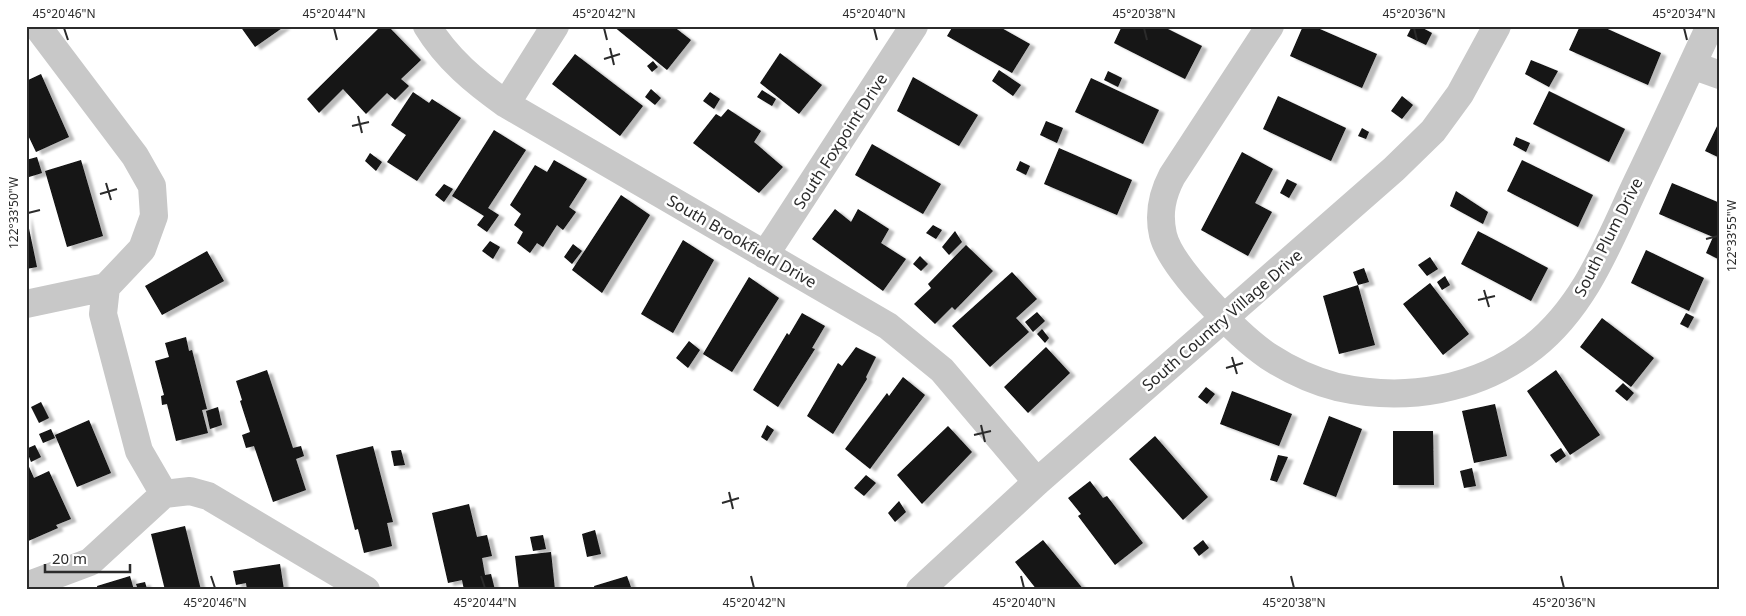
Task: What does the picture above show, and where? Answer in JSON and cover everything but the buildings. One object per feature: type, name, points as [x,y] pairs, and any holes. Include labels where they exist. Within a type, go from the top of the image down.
[{"type":"street","name":"South Brookfield Drive","points":[[427,26],[436,42],[472,80],[506,104],[888,326],[942,370],[1037,482]]},
{"type":"street","points":[[506,104],[556,26]]},
{"type":"street","name":"South Foxpoint Drive","points":[[765,255],[914,26]]},
{"type":"street","name":"South Plum Drive","points":[[1270,26],[1172,176],[1163,193],[1160,216],[1163,236],[1171,255],[1188,279],[1225,318],[1268,356],[1302,374],[1335,386],[1371,392],[1429,392],[1462,384],[1493,372],[1515,360],[1551,331],[1570,311],[1585,288],[1710,26]]},
{"type":"street","name":"South Country Village Drive","points":[[920,590],[1037,482],[1394,169],[1433,131],[1460,94],[1497,26]]},
{"type":"street","points":[[35,34],[135,156],[152,186],[154,216],[142,248],[106,288],[103,314],[139,451],[164,494]]},
{"type":"street","points":[[1692,65],[1720,75]]},
{"type":"street","points":[[26,304],[106,288]]},
{"type":"street","points":[[26,586],[90,562],[164,494],[190,491],[208,496],[366,590]]}]
